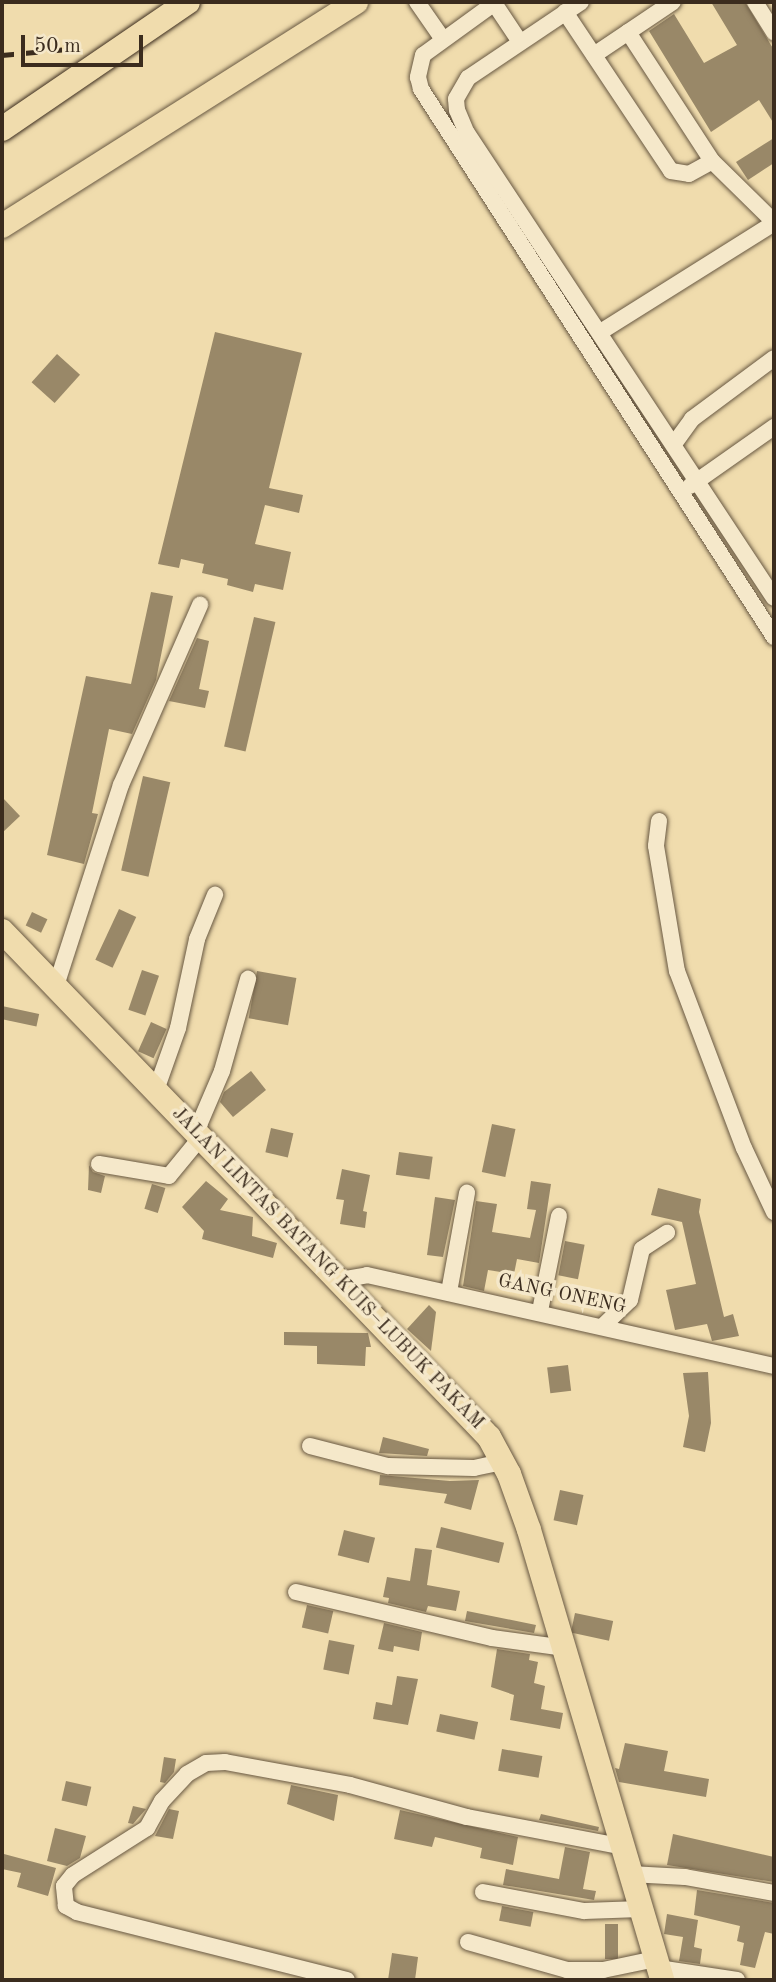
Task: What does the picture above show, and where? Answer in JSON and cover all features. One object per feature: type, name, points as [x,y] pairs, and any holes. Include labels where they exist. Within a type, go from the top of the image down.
[{"type":"highway","points":[[2,129],[188,2]]},
{"type":"highway","points":[[2,226],[356,2]]},
{"type":"highway","name":"JALAN LINTAS BATANG KUIS–LUBUK PAKAM","points":[[2,931],[155,1093],[199,1134],[489,1437],[503,1462],[565,1648],[625,1847],[630,1874],[658,1969]]},
{"type":"street","points":[[416,2],[442,38]]},
{"type":"street","points":[[520,42],[495,2],[442,38],[419,64],[425,96],[774,637]]},
{"type":"street","points":[[581,2],[468,78],[456,99],[457,110],[467,133],[602,331],[696,481],[774,598]]},
{"type":"street","points":[[594,55],[673,2]]},
{"type":"street","points":[[755,2],[774,33]]},
{"type":"street","points":[[565,12],[671,172],[689,174],[712,161]]},
{"type":"street","points":[[602,331],[774,222],[712,161],[628,32]]},
{"type":"street","points":[[674,444],[692,419],[774,358]]},
{"type":"street","points":[[681,495],[696,481],[774,427]]},
{"type":"street","points":[[55,989],[121,786],[200,606]]},
{"type":"street","points":[[659,821],[656,846],[677,971],[744,1148],[774,1212]]},
{"type":"street","points":[[155,1093],[178,1028],[197,939],[215,895]]},
{"type":"street","points":[[99,1164],[169,1176],[199,1134],[222,1072],[247,979]]},
{"type":"street","points":[[449,1292],[467,1193]]},
{"type":"street","points":[[540,1311],[559,1216]]},
{"type":"street","points":[[604,1325],[629,1300],[642,1249],[667,1233]]},
{"type":"street","name":"GANG ONENG","points":[[340,1280],[367,1275],[604,1325],[774,1366]]},
{"type":"street","points":[[310,1446],[388,1466],[474,1468],[503,1462]]},
{"type":"street","points":[[296,1592],[492,1638],[565,1648]]},
{"type":"street","points":[[347,1980],[77,1912],[66,1906],[64,1886],[73,1875],[147,1828],[162,1801],[187,1774],[206,1763],[225,1762],[350,1785],[467,1817],[625,1847]]},
{"type":"street","points":[[630,1874],[685,1877],[774,1893]]},
{"type":"street","points":[[484,1892],[584,1911],[641,1909]]},
{"type":"street","points":[[468,1942],[567,1970],[658,1969],[737,1980]]},
{"type":"building","points":[[711,2],[745,2],[774,50],[774,124],[759,100],[711,132],[649,31],[674,14],[704,63],[737,45]]},
{"type":"building","points":[[774,138],[774,163],[748,180],[736,162]]},
{"type":"building","points":[[215,332],[302,353],[269,488],[303,495],[299,513],[265,505],[255,544],[291,552],[283,590],[255,584],[253,592],[227,585],[228,579],[202,573],[204,564],[181,559],[179,568],[158,564]]},
{"type":"building","points":[[57,354],[80,375],[55,403],[32,382]]},
{"type":"building","points":[[151,592],[173,596],[156,680],[132,734],[109,729],[92,813],[98,814],[84,864],[47,855],[86,676],[131,684]]},
{"type":"building","points":[[254,617],[275,622],[246,752],[224,747]]},
{"type":"building","points":[[197,638],[209,641],[199,689],[209,691],[205,708],[169,701]]},
{"type":"building","points":[[143,776],[170,782],[148,877],[121,871]]},
{"type":"building","points":[[2,797],[20,816],[2,833]]},
{"type":"building","points":[[119,909],[136,917],[113,968],[95,960]]},
{"type":"building","points":[[32,912],[47,919],[41,933],[26,926]]},
{"type":"building","points":[[142,970],[159,976],[145,1016],[128,1010]]},
{"type":"building","points":[[257,971],[296,978],[288,1025],[249,1018]]},
{"type":"building","points":[[2,1006],[39,1014],[36,1027],[2,1019]]},
{"type":"building","points":[[151,1022],[167,1029],[154,1058],[138,1051]]},
{"type":"building","points":[[251,1071],[266,1090],[233,1117],[220,1102],[224,1092]]},
{"type":"building","points":[[492,1124],[515,1129],[505,1177],[482,1172]]},
{"type":"building","points":[[271,1128],[293,1133],[288,1158],[265,1152]]},
{"type":"building","points":[[399,1152],[433,1157],[429,1180],[396,1175]]},
{"type":"building","points":[[89,1165],[93,1172],[105,1176],[101,1193],[88,1190]]},
{"type":"building","points":[[342,1169],[370,1175],[363,1211],[367,1212],[365,1228],[340,1224],[344,1200],[336,1199]]},
{"type":"building","points":[[206,1181],[228,1199],[220,1210],[253,1217],[252,1236],[277,1243],[273,1258],[202,1239],[204,1231],[182,1207]]},
{"type":"building","points":[[531,1181],[551,1184],[539,1263],[517,1259],[514,1274],[488,1270],[484,1291],[463,1286],[476,1201],[497,1204],[492,1232],[530,1238],[536,1210],[527,1209]]},
{"type":"building","points":[[152,1184],[165,1188],[158,1213],[144,1209]]},
{"type":"building","points":[[658,1188],[701,1199],[699,1212],[724,1317],[733,1314],[739,1336],[712,1341],[707,1324],[675,1330],[666,1290],[696,1284],[682,1222],[651,1215]]},
{"type":"building","points":[[435,1197],[455,1200],[443,1257],[427,1255]]},
{"type":"building","points":[[565,1241],[585,1245],[578,1279],[558,1275]]},
{"type":"building","points":[[429,1305],[436,1312],[431,1351],[407,1329]]},
{"type":"building","points":[[284,1332],[368,1333],[371,1347],[366,1347],[365,1366],[317,1364],[317,1346],[284,1345]]},
{"type":"building","points":[[568,1365],[571,1391],[550,1393],[547,1368]]},
{"type":"building","points":[[708,1372],[711,1423],[705,1452],[683,1447],[689,1416],[683,1373]]},
{"type":"building","points":[[383,1437],[429,1449],[427,1456],[379,1453]]},
{"type":"building","points":[[380,1475],[450,1481],[479,1480],[471,1510],[444,1503],[447,1494],[379,1485]]},
{"type":"building","points":[[560,1490],[583,1495],[577,1525],[554,1520]]},
{"type":"building","points":[[441,1527],[504,1543],[499,1563],[436,1547]]},
{"type":"building","points":[[344,1530],[375,1538],[369,1563],[338,1555]]},
{"type":"building","points":[[415,1548],[432,1550],[427,1585],[460,1591],[456,1611],[428,1606],[426,1612],[388,1603],[389,1598],[383,1597],[387,1577],[410,1581]]},
{"type":"building","points":[[307,1605],[333,1611],[328,1633],[302,1627]]},
{"type":"building","points":[[467,1611],[536,1625],[534,1633],[465,1621]]},
{"type":"building","points":[[575,1613],[613,1621],[609,1641],[571,1633]]},
{"type":"building","points":[[384,1623],[422,1632],[419,1651],[394,1646],[393,1652],[378,1649]]},
{"type":"building","points":[[329,1640],[355,1645],[349,1674],[323,1669]]},
{"type":"building","points":[[497,1649],[530,1654],[529,1660],[538,1662],[534,1683],[545,1686],[541,1709],[563,1713],[560,1729],[510,1720],[514,1695],[491,1687]]},
{"type":"building","points":[[397,1676],[418,1679],[408,1725],[373,1719],[376,1702],[392,1705]]},
{"type":"building","points":[[440,1714],[478,1722],[474,1740],[436,1732]]},
{"type":"building","points":[[625,1743],[668,1751],[664,1771],[709,1779],[706,1797],[619,1782],[615,1768],[619,1769]]},
{"type":"building","points":[[502,1749],[542,1756],[539,1778],[498,1771]]},
{"type":"building","points":[[164,1757],[176,1759],[174,1772],[165,1783],[160,1782]]},
{"type":"building","points":[[66,1781],[91,1787],[87,1806],[62,1800]]},
{"type":"building","points":[[291,1785],[338,1795],[334,1821],[287,1804]]},
{"type":"building","points":[[133,1806],[146,1809],[133,1824],[128,1823]]},
{"type":"building","points":[[169,1809],[179,1811],[173,1839],[155,1836]]},
{"type":"building","points":[[400,1810],[518,1837],[513,1865],[480,1858],[482,1848],[435,1837],[432,1847],[394,1839]]},
{"type":"building","points":[[541,1814],[599,1827],[598,1831],[539,1820]]},
{"type":"building","points":[[55,1828],[86,1836],[80,1858],[67,1866],[47,1861]]},
{"type":"building","points":[[673,1834],[774,1857],[774,1882],[667,1865]]},
{"type":"building","points":[[565,1847],[590,1852],[583,1889],[596,1891],[594,1900],[503,1885],[506,1869],[559,1879]]},
{"type":"building","points":[[4,1854],[56,1868],[48,1896],[17,1887],[21,1873],[2,1869]]},
{"type":"building","points":[[697,1890],[774,1903],[774,1934],[765,1932],[755,1968],[740,1965],[744,1943],[737,1941],[740,1926],[694,1915]]},
{"type":"building","points":[[502,1906],[533,1912],[531,1927],[499,1921]]},
{"type":"building","points":[[667,1914],[698,1920],[694,1947],[702,1949],[700,1964],[679,1961],[683,1937],[664,1934]]},
{"type":"building","points":[[605,1924],[618,1924],[618,1959],[605,1959]]},
{"type":"building","points":[[392,1953],[418,1957],[415,1980],[388,1980]]},
{"type":"railway","points":[[2,55],[68,49]]}]
